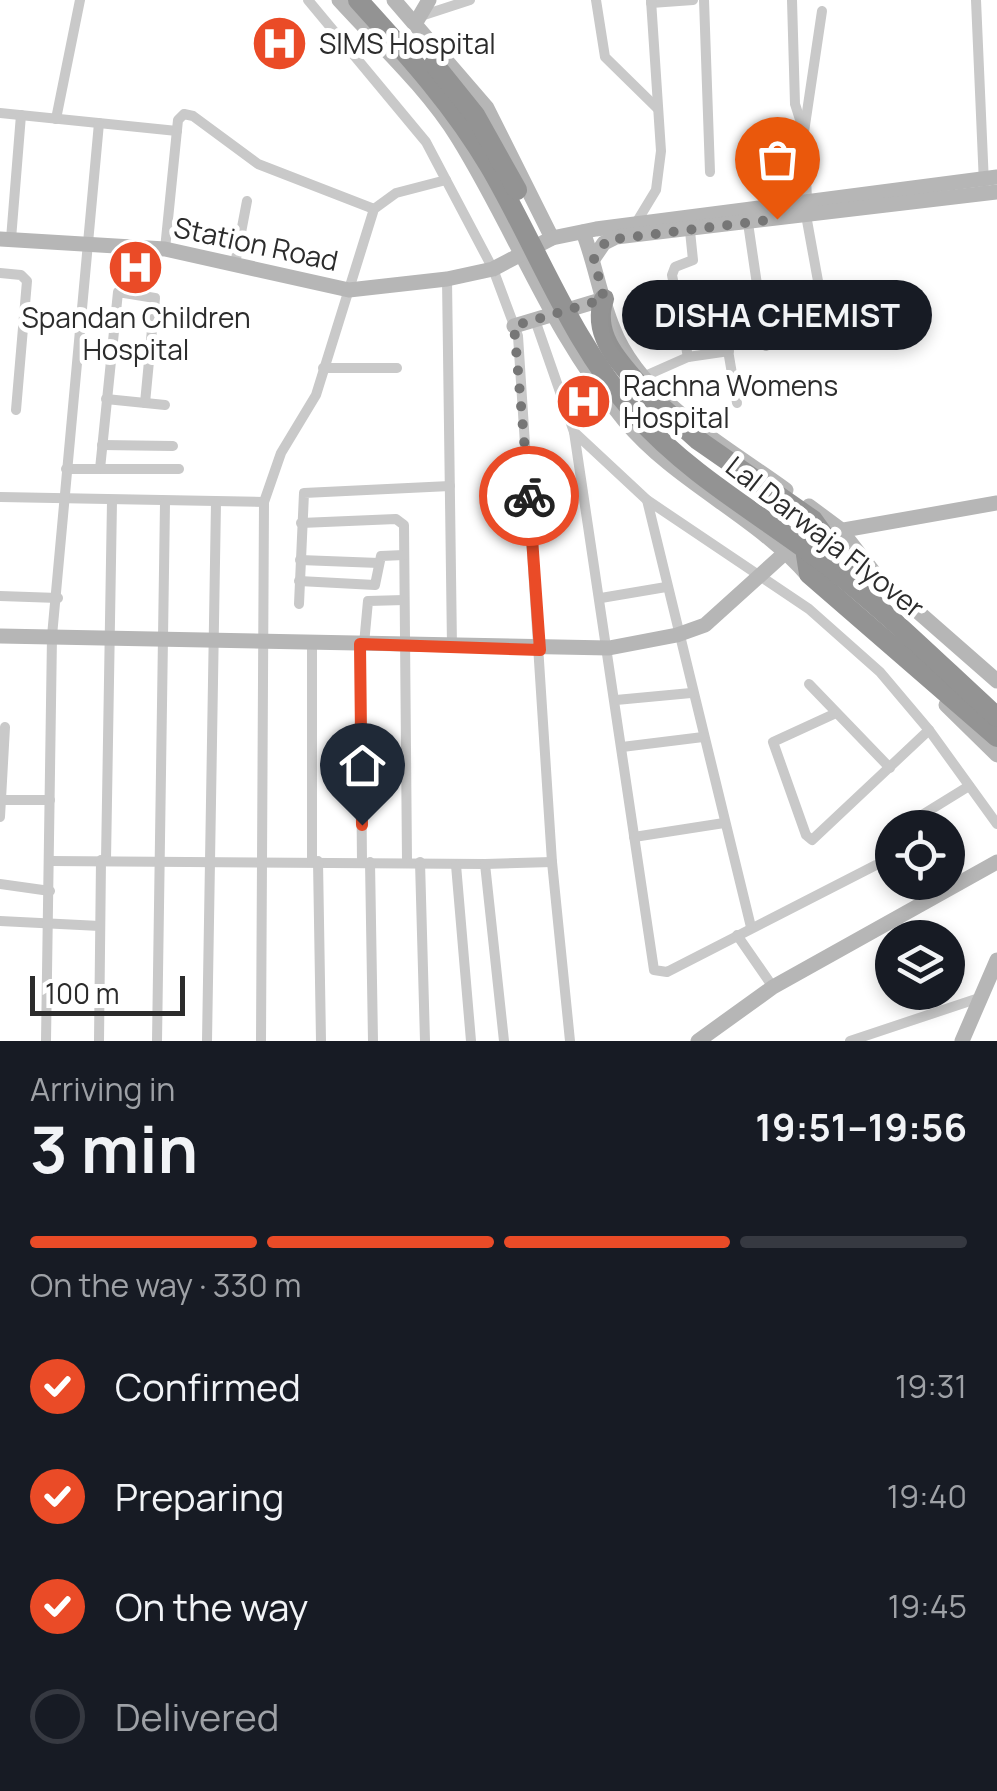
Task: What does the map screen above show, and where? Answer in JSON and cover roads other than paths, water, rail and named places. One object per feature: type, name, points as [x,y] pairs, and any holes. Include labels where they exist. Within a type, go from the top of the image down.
[{"type":"highway","name":"Lal Darwaja Flyover","points":[[358,0],[439,90],[468,132],[570,325],[638,417],[672,451],[830,568],[997,718]]},
{"type":"highway","name":"Lal Darwaja Flyover","points":[[376,0],[475,115],[503,161],[573,307],[621,379],[684,443],[846,565],[997,698]]},
{"type":"highway","points":[[604,299],[598,322],[601,334],[646,385],[698,440],[814,520],[846,565]]},
{"type":"highway","points":[[830,531],[805,561],[809,574],[997,738]]},
{"type":"street","points":[[56,119],[80,0]]},
{"type":"street","points":[[308,0],[426,142],[493,268],[514,326],[540,650],[552,862],[570,1041]]},
{"type":"street","points":[[339,0],[460,140],[519,254],[543,318],[574,432],[610,648],[654,970],[667,972],[875,865]]},
{"type":"street","points":[[394,0],[423,13],[496,124],[552,238]]},
{"type":"street","points":[[423,13],[470,0]]},
{"type":"street","points":[[596,0],[605,57],[658,110]]},
{"type":"street","points":[[636,223],[656,190],[662,151],[651,2],[693,0]]},
{"type":"street","points":[[704,0],[710,172]]},
{"type":"street","points":[[792,0],[795,104],[804,132]]},
{"type":"street","points":[[594,259],[601,246],[616,237],[748,223],[807,208],[990,185],[976,0]]},
{"type":"street","points":[[822,10],[804,132],[807,208],[826,325]]},
{"type":"street","points":[[448,123],[460,104],[479,98]]},
{"type":"street","points":[[0,113],[177,131]]},
{"type":"street","points":[[5,239],[16,182],[21,116]]},
{"type":"street","points":[[164,249],[180,116],[192,116],[258,164],[374,210]]},
{"type":"street","points":[[46,1041],[52,636],[99,123]]},
{"type":"street","points":[[460,140],[485,140],[496,124]]},
{"type":"street","points":[[0,180],[16,182]]},
{"type":"street","points":[[261,1041],[264,502],[281,452],[316,395],[374,210],[396,192],[446,180]]},
{"type":"street","points":[[235,264],[247,201]]},
{"type":"street","name":"Station Road","points":[[5,239],[164,249],[349,290],[448,279],[493,268],[552,238],[583,232],[636,223],[807,208]]},
{"type":"street","points":[[748,223],[766,346]]},
{"type":"street","points":[[688,357],[672,274],[675,267],[692,262],[690,231]]},
{"type":"street","points":[[514,326],[604,299],[583,232]]},
{"type":"street","points":[[0,273],[21,274],[28,281],[16,410]]},
{"type":"street","points":[[448,279],[452,647]]},
{"type":"street","points":[[100,469],[114,296],[120,291],[155,298],[145,403]]},
{"type":"street","points":[[543,318],[626,423],[666,462],[787,552],[812,581],[997,755]]},
{"type":"street","points":[[723,321],[738,403]]},
{"type":"street","points":[[729,350],[688,357],[646,385],[830,531],[997,681]]},
{"type":"street","points":[[323,368],[397,368]]},
{"type":"street","points":[[106,400],[165,405]]},
{"type":"street","points":[[574,432],[647,500],[809,609],[880,672],[929,730],[997,824]]},
{"type":"street","points":[[102,445],[173,446]]},
{"type":"street","points":[[66,468],[180,468]]},
{"type":"street","points":[[299,604],[304,493],[450,486]]},
{"type":"street","points":[[0,498],[264,502]]},
{"type":"street","points":[[647,500],[677,636],[751,926]]},
{"type":"street","points":[[98,1041],[112,501]]},
{"type":"street","points":[[207,1041],[216,502]]},
{"type":"street","points":[[157,1041],[165,503]]},
{"type":"street","points":[[0,636],[540,650],[610,648],[677,636],[704,625],[787,552],[830,531],[997,503]]},
{"type":"street","points":[[301,523],[400,520],[404,555],[407,862]]},
{"type":"street","points":[[299,582],[376,585],[378,562],[383,554],[404,555]]},
{"type":"street","points":[[300,560],[378,562]]},
{"type":"street","points":[[601,598],[666,588]]},
{"type":"street","points":[[0,596],[58,598]]},
{"type":"street","points":[[372,1041],[362,644],[368,602],[404,600]]},
{"type":"street","points":[[312,642],[321,1041]]},
{"type":"street","points":[[809,684],[890,768]]},
{"type":"street","points":[[616,700],[692,693]]},
{"type":"street","points":[[834,714],[772,742],[809,838],[816,839],[929,730]]},
{"type":"street","points":[[0,818],[6,727]]},
{"type":"street","points":[[622,747],[702,737]]},
{"type":"street","points":[[930,810],[969,786]]},
{"type":"street","points":[[2,800],[50,800]]},
{"type":"street","points":[[634,837],[724,822]]},
{"type":"street","points":[[50,861],[160,859],[456,865],[552,862]]},
{"type":"street","points":[[420,862],[426,1041]]},
{"type":"street","points":[[698,1041],[773,987],[997,862]]},
{"type":"street","points":[[485,864],[504,1041]]},
{"type":"street","points":[[456,865],[470,1041]]},
{"type":"street","points":[[0,884],[50,890]]},
{"type":"street","points":[[0,921],[100,926]]},
{"type":"street","points":[[737,934],[773,987]]},
{"type":"street","points":[[962,1041],[991,986],[997,960]]},
{"type":"street","points":[[850,1041],[991,986]]},
{"type":"place","name":"SIMS Hospital","points":[[280,44]]},
{"type":"place","name":"DISHA CHEMIST","points":[[777,219]]},
{"type":"place","name":"Spandan Children Hospital","points":[[136,267]]},
{"type":"place","name":"Rachna Womens Hospital","points":[[584,402]]}]
